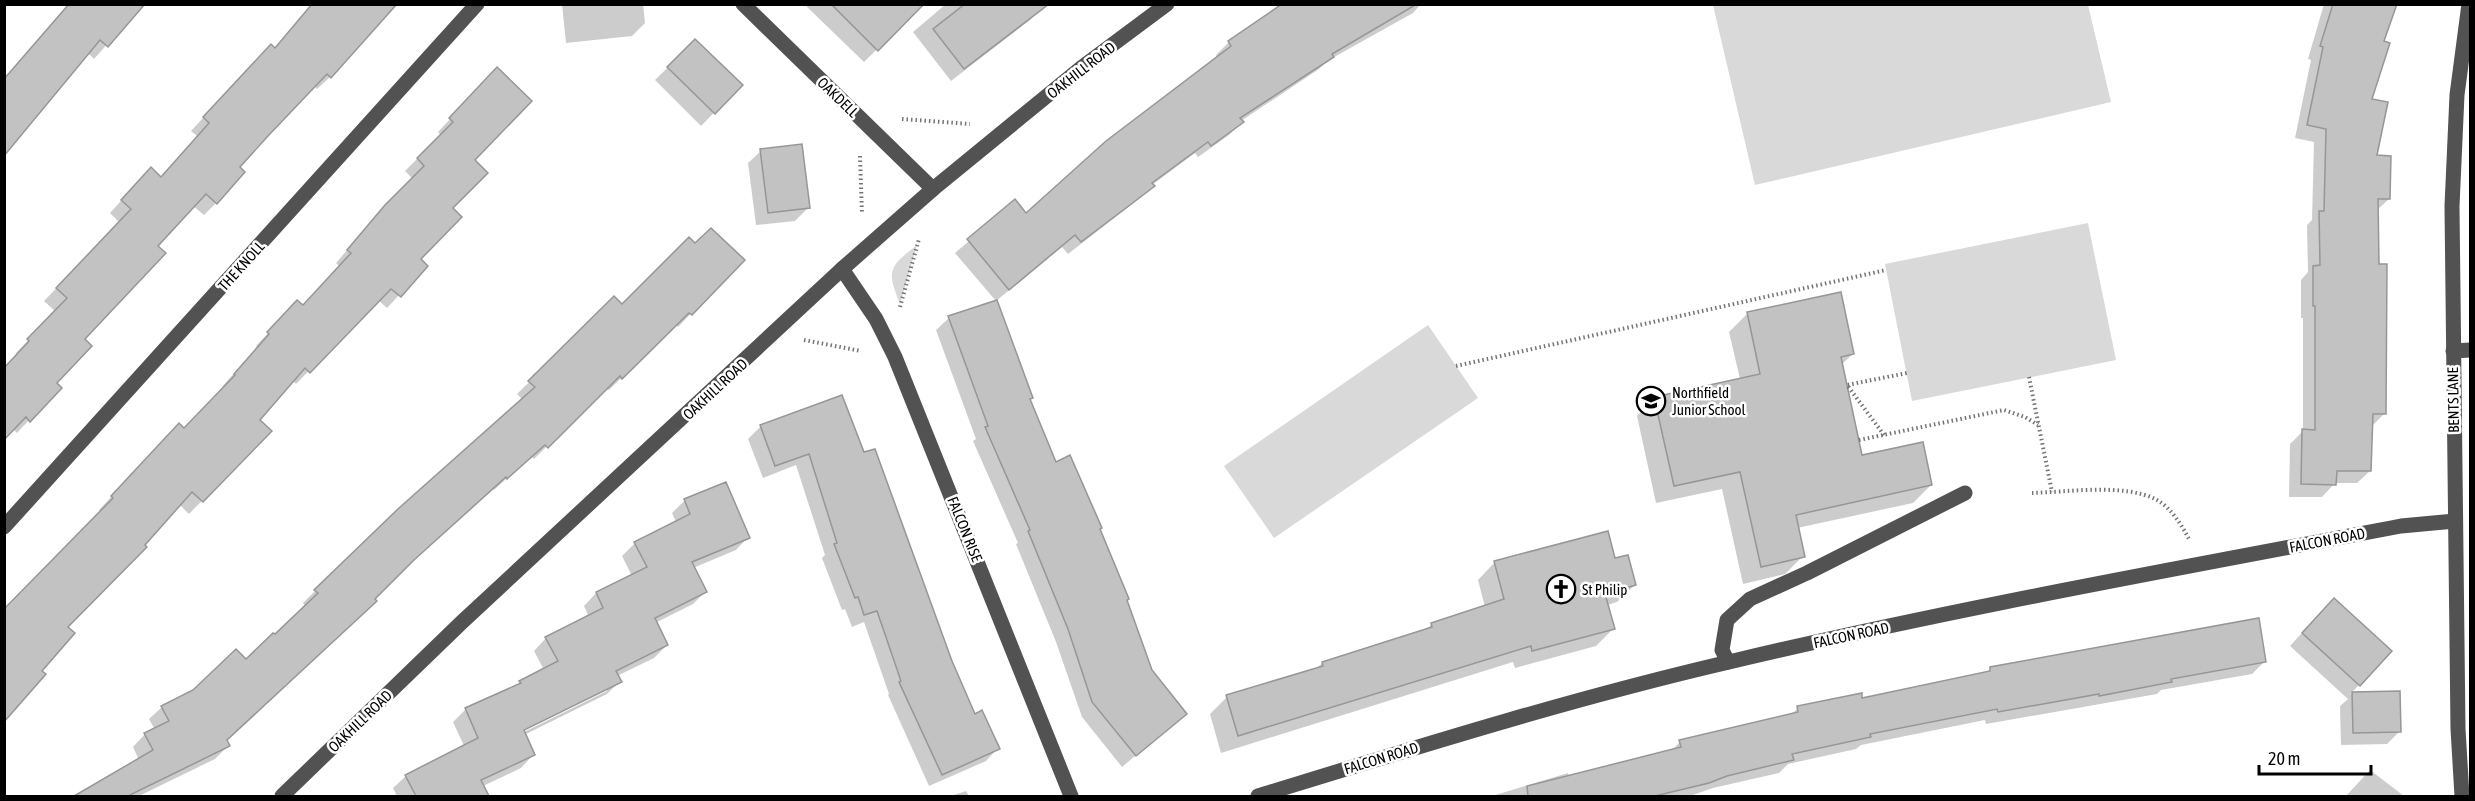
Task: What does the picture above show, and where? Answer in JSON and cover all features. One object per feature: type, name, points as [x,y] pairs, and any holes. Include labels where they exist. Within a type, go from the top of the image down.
[{"type":"street","name":"THE KNOLL","points":[[4,527],[477,4]]},
{"type":"street","name":"OAKDELL","points":[[743,4],[933,189]]},
{"type":"street","name":"OAKHILL ROAD","points":[[282,796],[462,622],[842,269],[933,189],[1081,68],[1167,4]]},
{"type":"street","name":"BENTS LANE","points":[[2462,796],[2458,729],[2452,206],[2457,95],[2469,4]]},
{"type":"street","name":"FALCON RISE","points":[[842,269],[876,319],[896,357],[1071,796]]},
{"type":"street","points":[[2453,351],[2470,350]]},
{"type":"street","points":[[1728,662],[1722,650],[1727,620],[1750,599],[1807,573],[1965,493]]},
{"type":"street","name":"FALCON ROAD","points":[[1258,796],[1474,729],[1728,662],[2002,602],[2401,526],[2455,521]]},
{"type":"path","points":[[1456,366],[1886,270]]},
{"type":"path","points":[[1884,435],[1847,385],[1907,373]]},
{"type":"path","points":[[2029,377],[2052,492]]},
{"type":"path","points":[[1859,440],[2004,410],[2025,417],[2038,425]]},
{"type":"path","points":[[2032,493],[2140,492],[2158,501],[2174,515],[2189,538],[2196,566]]},
{"type":"shaded area","points":[[1713,5],[2088,5],[2111,102],[1755,185]]},
{"type":"shaded area","points":[[2088,223],[2116,360],[1912,401],[1885,264]]},
{"type":"shaded area","points":[[917,245],[900,304],[893,284],[893,270],[896,264]]},
{"type":"shaded area","points":[[1428,325],[1478,398],[1274,538],[1224,466]]},
{"type":"building","points":[[69,4],[145,4],[108,47],[100,40],[4,156],[4,79]]},
{"type":"building","points":[[312,4],[397,4],[331,78],[327,74],[240,167],[245,172],[217,204],[206,194],[158,246],[166,253],[85,339],[92,346],[57,383],[62,388],[30,422],[26,417],[4,440],[4,368],[29,341],[27,339],[67,298],[56,288],[131,209],[121,200],[151,167],[161,177],[209,123],[203,117],[271,44],[275,48]]},
{"type":"building","points":[[831,4],[924,4],[878,51]]},
{"type":"building","points":[[965,4],[1049,4],[964,69],[933,29]]},
{"type":"building","points":[[1282,4],[1417,4],[1332,54],[1334,57],[1240,118],[1244,122],[1211,146],[1208,142],[1152,183],[1155,186],[1081,242],[1075,235],[1009,290],[967,239],[1015,199],[1026,213],[1106,141],[1231,46],[1228,41]]},
{"type":"building","points":[[2333,4],[2397,4],[2384,41],[2390,43],[2372,99],[2388,102],[2377,155],[2391,156],[2390,199],[2378,199],[2379,264],[2387,264],[2386,414],[2373,414],[2371,471],[2337,471],[2336,485],[2301,484],[2302,429],[2315,430],[2313,266],[2320,265],[2319,211],[2324,211],[2326,129],[2307,125],[2323,47],[2320,46]]},
{"type":"building","points":[[695,39],[743,85],[715,114],[667,67]]},
{"type":"building","points":[[497,67],[532,101],[475,160],[488,173],[453,208],[462,217],[421,259],[428,266],[401,297],[391,289],[310,373],[305,368],[260,420],[272,431],[203,502],[192,492],[145,545],[147,547],[68,627],[75,633],[42,671],[46,674],[4,722],[4,609],[113,498],[111,496],[179,423],[184,428],[235,375],[269,334],[267,332],[297,300],[303,305],[351,253],[347,250],[385,205],[424,166],[417,158],[453,122],[449,118]]},
{"type":"building","points":[[802,144],[810,208],[768,213],[760,149]]},
{"type":"building","points":[[711,228],[745,260],[692,315],[689,313],[622,379],[620,376],[548,448],[545,445],[507,479],[506,477],[414,560],[375,599],[377,601],[227,740],[230,746],[128,796],[74,796],[153,750],[144,733],[169,721],[161,706],[193,690],[236,649],[246,659],[273,633],[275,634],[318,593],[314,590],[399,508],[535,387],[528,381],[614,296],[622,304],[689,237],[695,243]]},
{"type":"building","points":[[1841,292],[1854,354],[1841,357],[1862,455],[1923,442],[1932,485],[1796,515],[1805,557],[1761,567],[1740,472],[1674,486],[1654,397],[1760,374],[1747,312]]},
{"type":"building","points":[[997,300],[1033,398],[1030,399],[1056,462],[1070,455],[1102,528],[1100,529],[1129,599],[1127,600],[1152,670],[1187,714],[1136,756],[1092,702],[1068,629],[1028,531],[1030,530],[985,427],[988,426],[948,316]]},
{"type":"building","points":[[842,395],[864,452],[875,449],[952,661],[975,714],[982,710],[1000,749],[942,775],[899,682],[901,681],[877,611],[864,615],[858,597],[855,598],[834,544],[837,543],[809,454],[775,466],[760,425]]},
{"type":"building","points":[[726,482],[750,538],[692,562],[707,592],[655,618],[668,645],[616,671],[622,682],[524,730],[535,755],[481,780],[489,796],[416,796],[405,775],[478,738],[465,708],[521,683],[519,681],[558,661],[545,637],[603,608],[596,592],[647,567],[634,542],[690,514],[684,499]]},
{"type":"building","points":[[1608,531],[1615,558],[1628,555],[1636,585],[1605,594],[1615,629],[1532,651],[1531,646],[1238,736],[1226,695],[1323,666],[1322,662],[1432,627],[1431,623],[1504,599],[1494,561]]},
{"type":"building","points":[[2334,598],[2392,651],[2360,686],[2302,633]]},
{"type":"building","points":[[2259,618],[2266,662],[2171,679],[2172,682],[2099,696],[2099,694],[1998,712],[1997,709],[1870,734],[1871,737],[1792,754],[1794,760],[1655,796],[1528,796],[1527,786],[1681,747],[1679,740],[1798,712],[1797,706],[1862,693],[1862,698],[1990,671],[1990,667]]},
{"type":"building","points":[[2400,691],[2401,732],[2353,733],[2352,692]]},
{"type":"place","name":"Northfield Junior School","points":[[1651,401]]},
{"type":"place","name":"St Philip","points":[[1561,589]]}]
